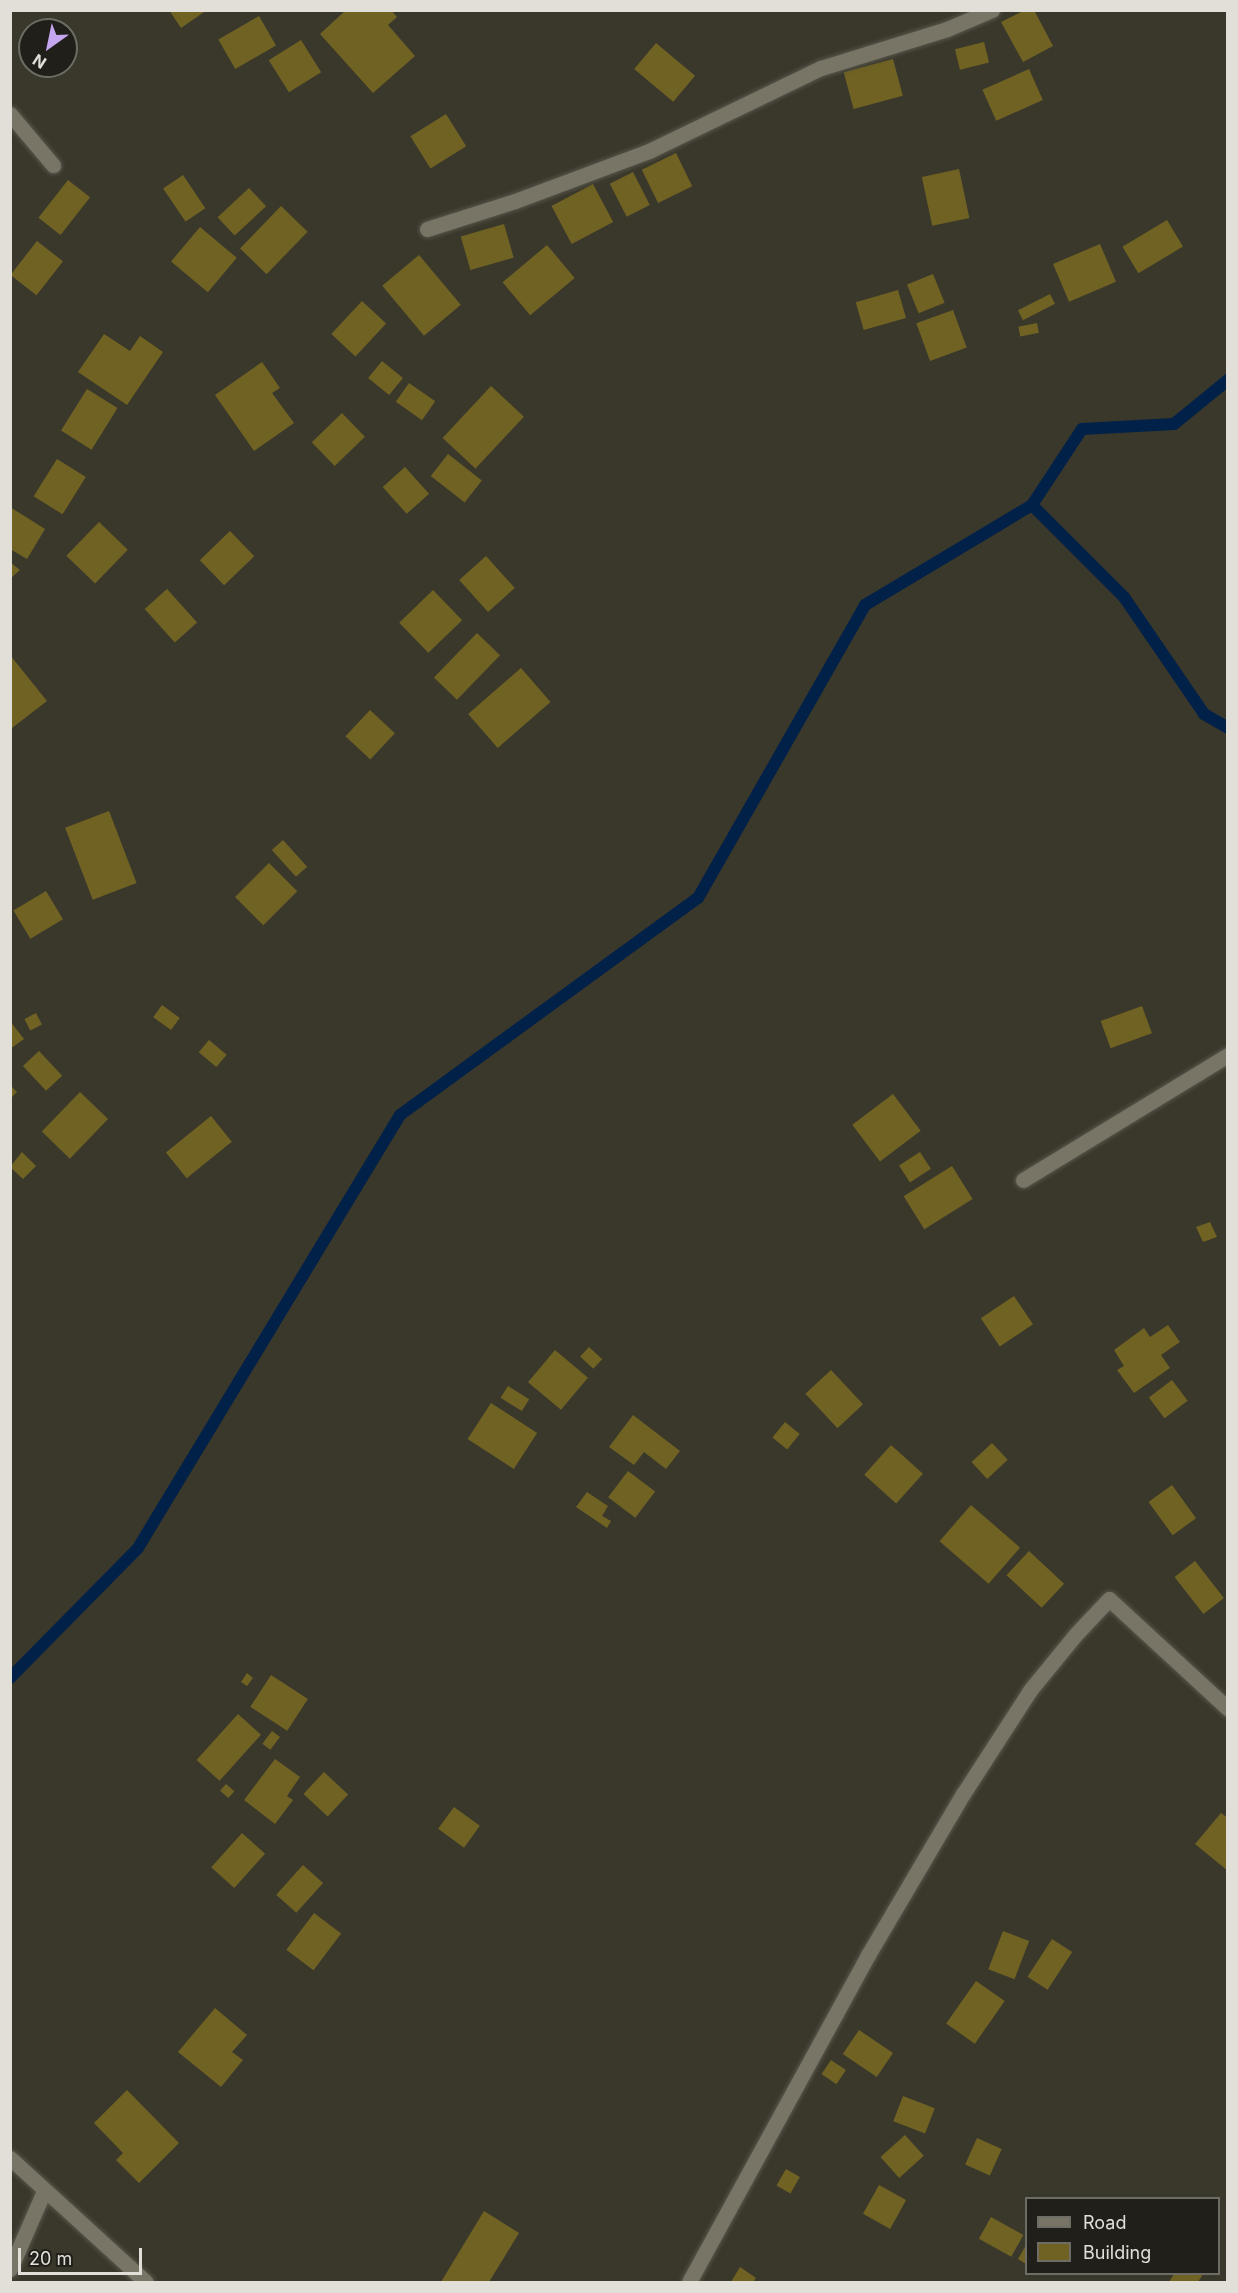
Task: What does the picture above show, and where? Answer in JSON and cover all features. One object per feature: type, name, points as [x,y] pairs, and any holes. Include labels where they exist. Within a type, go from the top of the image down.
[{"type":"street","points":[[427,229],[515,201],[649,151],[821,68],[992,10]]},
{"type":"street","points":[[10,114],[53,165]]},
{"type":"street","points":[[1023,1180],[1227,1054]]},
{"type":"street","points":[[689,2283],[868,1955],[963,1794],[1031,1689],[1076,1634],[1110,1599],[1227,1709]]},
{"type":"street","points":[[10,2158],[146,2283]]},
{"type":"street","points":[[10,2269],[44,2191]]},
{"type":"building","points":[[169,10],[207,10],[181,28]]},
{"type":"building","points":[[346,10],[391,10],[397,17],[388,25],[415,56],[373,93],[320,34]]},
{"type":"building","points":[[1025,10],[1034,10],[1053,46],[1023,62],[1001,22]]},
{"type":"building","points":[[259,16],[276,45],[235,69],[218,40]]},
{"type":"building","points":[[301,40],[321,72],[289,92],[269,60]]},
{"type":"building","points":[[984,42],[989,62],[960,70],[955,49]]},
{"type":"building","points":[[656,43],[695,76],[673,102],[634,69]]},
{"type":"building","points":[[893,59],[903,96],[854,109],[844,72]]},
{"type":"building","points":[[1029,69],[1043,100],[996,121],[982,90]]},
{"type":"building","points":[[446,114],[466,146],[431,168],[410,136]]},
{"type":"building","points":[[676,153],[692,186],[658,203],[642,170]]},
{"type":"building","points":[[959,169],[969,218],[932,226],[922,177]]},
{"type":"building","points":[[633,172],[650,205],[627,217],[610,184]]},
{"type":"building","points":[[183,175],[205,208],[185,222],[163,188]]},
{"type":"building","points":[[68,180],[90,197],[61,235],[38,218]]},
{"type":"building","points":[[593,184],[613,222],[572,244],[552,206]]},
{"type":"building","points":[[249,188],[266,206],[235,236],[218,217]]},
{"type":"building","points":[[281,206],[308,232],[267,274],[240,248]]},
{"type":"building","points":[[1167,220],[1183,247],[1138,273],[1122,247]]},
{"type":"building","points":[[504,224],[514,258],[470,270],[461,236]]},
{"type":"building","points":[[200,227],[237,258],[208,292],[171,261]]},
{"type":"building","points":[[37,241],[63,261],[37,295],[11,275]]},
{"type":"building","points":[[1100,244],[1116,282],[1069,302],[1053,264]]},
{"type":"building","points":[[547,245],[575,278],[530,315],[503,282]]},
{"type":"building","points":[[419,255],[461,305],[424,336],[382,286]]},
{"type":"building","points":[[933,274],[945,303],[919,313],[907,284]]},
{"type":"building","points":[[898,290],[906,318],[864,330],[856,302]]},
{"type":"building","points":[[1050,294],[1055,304],[1023,320],[1018,310]]},
{"type":"building","points":[[362,301],[386,324],[355,356],[331,334]]},
{"type":"building","points":[[953,310],[967,348],[930,361],[916,323]]},
{"type":"building","points":[[1037,323],[1039,333],[1020,336],[1018,327]]},
{"type":"building","points":[[104,334],[130,351],[140,336],[163,352],[127,405],[78,372]]},
{"type":"building","points":[[382,361],[403,378],[389,395],[368,378]]},
{"type":"building","points":[[262,362],[280,388],[272,393],[294,423],[254,451],[215,395]]},
{"type":"building","points":[[409,383],[435,401],[422,420],[396,402]]},
{"type":"building","points":[[491,386],[524,417],[475,469],[443,438]]},
{"type":"building","points":[[87,389],[118,408],[92,450],[61,431]]},
{"type":"building","points":[[342,413],[365,437],[335,466],[312,442]]},
{"type":"building","points":[[448,454],[482,480],[465,503],[431,476]]},
{"type":"building","points":[[57,459],[86,477],[63,514],[34,496]]},
{"type":"building","points":[[405,467],[429,494],[407,514],[383,487]]},
{"type":"building","points":[[10,507],[45,529],[27,559],[10,549]]},
{"type":"building","points":[[99,522],[128,550],[95,584],[66,556]]},
{"type":"building","points":[[230,531],[254,556],[224,585],[200,560]]},
{"type":"building","points":[[486,556],[515,588],[488,612],[459,580]]},
{"type":"building","points":[[10,562],[20,570],[10,579]]},
{"type":"building","points":[[167,589],[197,622],[175,643],[145,609]]},
{"type":"building","points":[[433,590],[462,620],[428,653],[399,623]]},
{"type":"building","points":[[477,633],[500,655],[457,700],[434,678]]},
{"type":"building","points":[[10,655],[47,701],[12,728],[10,726]]},
{"type":"building","points":[[521,668],[551,702],[498,748],[468,714]]},
{"type":"building","points":[[370,710],[395,733],[370,760],[345,736]]},
{"type":"building","points":[[109,811],[137,883],[93,900],[65,828]]},
{"type":"building","points":[[283,840],[307,867],[296,877],[272,850]]},
{"type":"building","points":[[269,863],[297,891],[263,925],[235,897]]},
{"type":"building","points":[[46,891],[63,919],[30,939],[13,911]]},
{"type":"building","points":[[162,1005],[180,1018],[171,1030],[153,1017]]},
{"type":"building","points":[[1142,1006],[1152,1033],[1111,1048],[1101,1021]]},
{"type":"building","points":[[36,1013],[42,1025],[30,1030],[24,1019]]},
{"type":"building","points":[[10,1021],[24,1039],[10,1049]]},
{"type":"building","points":[[209,1040],[227,1055],[216,1067],[199,1052]]},
{"type":"building","points":[[39,1051],[62,1076],[46,1091],[23,1066]]},
{"type":"building","points":[[10,1085],[17,1092],[10,1099]]},
{"type":"building","points":[[80,1092],[108,1119],[70,1159],[42,1132]]},
{"type":"building","points":[[893,1094],[921,1131],[880,1161],[852,1125]]},
{"type":"building","points":[[211,1116],[232,1142],[187,1178],[166,1153]]},
{"type":"building","points":[[22,1152],[36,1166],[23,1179],[10,1167]]},
{"type":"building","points":[[920,1152],[931,1169],[910,1182],[899,1166]]},
{"type":"building","points":[[952,1166],[973,1199],[924,1229],[904,1196]]},
{"type":"building","points":[[1210,1222],[1217,1237],[1203,1242],[1196,1227]]},
{"type":"building","points":[[1014,1296],[1033,1324],[1000,1347],[981,1318]]},
{"type":"building","points":[[1168,1325],[1180,1342],[1161,1355],[1170,1368],[1134,1393],[1117,1370],[1124,1366],[1114,1350],[1144,1328],[1150,1337]]},
{"type":"building","points":[[589,1347],[602,1359],[593,1369],[580,1357]]},
{"type":"building","points":[[555,1350],[588,1378],[561,1410],[528,1382]]},
{"type":"building","points":[[831,1370],[863,1404],[837,1428],[805,1394]]},
{"type":"building","points":[[1172,1380],[1188,1401],[1164,1418],[1149,1397]]},
{"type":"building","points":[[508,1386],[529,1399],[522,1411],[501,1398]]},
{"type":"building","points":[[491,1403],[537,1433],[514,1469],[468,1439]]},
{"type":"building","points":[[633,1415],[680,1451],[666,1469],[644,1452],[634,1465],[609,1447]]},
{"type":"building","points":[[785,1422],[800,1434],[787,1450],[772,1438]]},
{"type":"building","points":[[992,1443],[1008,1460],[987,1479],[972,1462]]},
{"type":"building","points":[[891,1445],[923,1474],[896,1503],[864,1475]]},
{"type":"building","points":[[628,1471],[655,1491],[635,1518],[608,1497]]},
{"type":"building","points":[[1172,1485],[1196,1518],[1173,1535],[1149,1502]]},
{"type":"building","points":[[587,1492],[608,1506],[602,1516],[611,1521],[607,1528],[576,1507]]},
{"type":"building","points":[[971,1505],[1020,1548],[989,1584],[940,1541]]},
{"type":"building","points":[[1029,1551],[1064,1584],[1042,1608],[1006,1575]]},
{"type":"building","points":[[1195,1561],[1224,1598],[1203,1614],[1175,1577]]},
{"type":"building","points":[[247,1673],[253,1678],[247,1686],[241,1682]]},
{"type":"building","points":[[271,1675],[308,1699],[287,1731],[250,1707]]},
{"type":"building","points":[[238,1714],[261,1735],[220,1781],[197,1760]]},
{"type":"building","points":[[272,1731],[280,1737],[270,1750],[262,1744]]},
{"type":"building","points":[[275,1759],[300,1777],[287,1796],[293,1800],[275,1824],[244,1800]]},
{"type":"building","points":[[324,1772],[348,1795],[328,1816],[304,1794]]},
{"type":"building","points":[[226,1784],[234,1791],[228,1798],[220,1791]]},
{"type":"building","points":[[454,1807],[480,1826],[464,1848],[438,1829]]},
{"type":"building","points":[[1221,1813],[1228,1818],[1228,1871],[1195,1844]]},
{"type":"building","points":[[242,1833],[265,1854],[234,1888],[211,1867]]},
{"type":"building","points":[[303,1865],[323,1883],[296,1913],[276,1895]]},
{"type":"building","points":[[314,1913],[341,1933],[313,1970],[286,1950]]},
{"type":"building","points":[[1003,1931],[1029,1941],[1014,1979],[988,1969]]},
{"type":"building","points":[[1052,1939],[1072,1952],[1048,1990],[1027,1977]]},
{"type":"building","points":[[976,1981],[1005,2001],[975,2044],[946,2024]]},
{"type":"building","points":[[215,2008],[247,2035],[232,2052],[243,2060],[221,2087],[178,2052]]},
{"type":"building","points":[[859,2030],[893,2053],[877,2077],[843,2054]]},
{"type":"building","points":[[831,2060],[846,2070],[836,2084],[821,2074]]},
{"type":"building","points":[[127,2090],[179,2143],[139,2183],[116,2160],[123,2153],[94,2123]]},
{"type":"building","points":[[903,2096],[935,2108],[925,2133],[893,2121]]},
{"type":"building","points":[[905,2135],[924,2156],[899,2178],[880,2157]]},
{"type":"building","points":[[977,2138],[1002,2149],[990,2175],[965,2164]]},
{"type":"building","points":[[786,2169],[800,2177],[790,2193],[776,2185]]},
{"type":"building","points":[[879,2185],[906,2200],[890,2229],[863,2214]]},
{"type":"building","points":[[484,2211],[519,2233],[489,2282],[441,2282]]},
{"type":"building","points":[[991,2217],[1023,2235],[1011,2257],[979,2239]]},
{"type":"building","points":[[1025,2247],[1025,2263],[1018,2259]]},
{"type":"building","points":[[740,2267],[756,2278],[753,2282],[731,2282]]},
{"type":"building","points":[[1173,2275],[1202,2275],[1198,2282],[1169,2282]]},
{"type":"waterway","points":[[10,1678],[138,1548],[400,1115],[698,898],[865,605],[1032,505],[1082,429],[1174,424],[1228,380]]},
{"type":"waterway","points":[[1032,505],[1124,597],[1204,714],[1228,728]]}]
